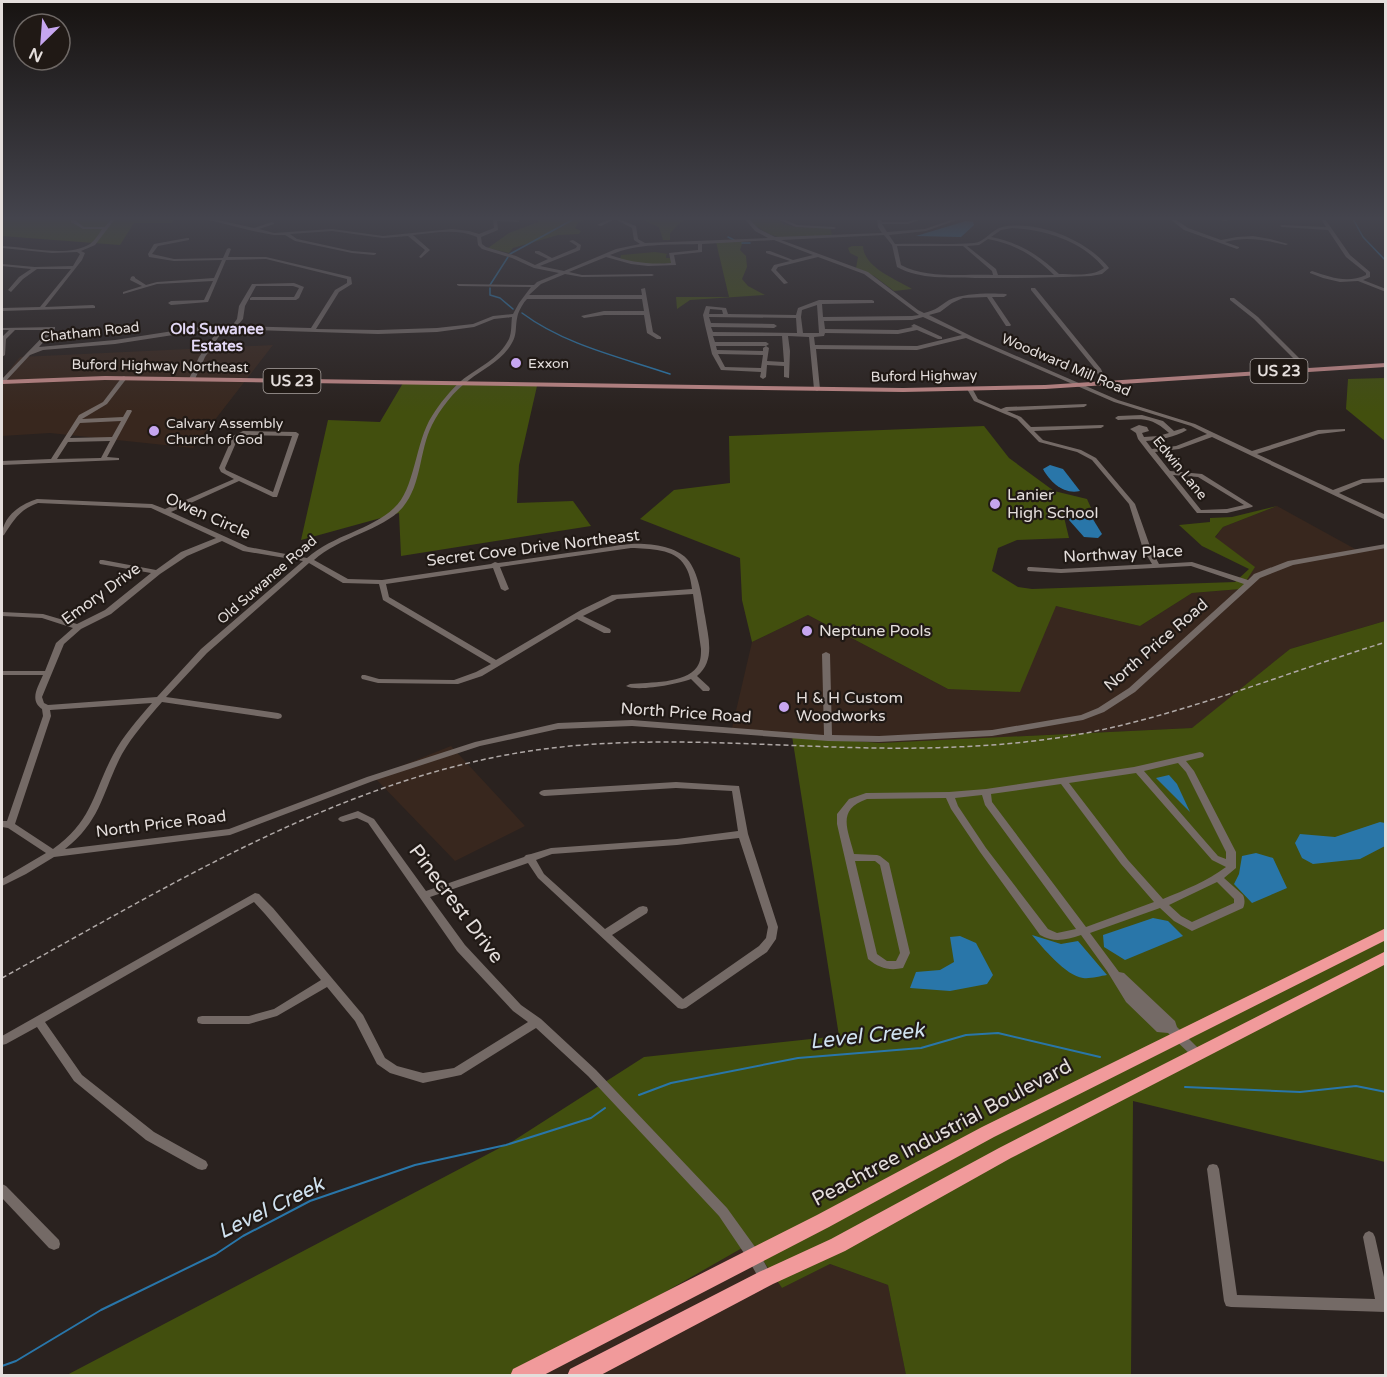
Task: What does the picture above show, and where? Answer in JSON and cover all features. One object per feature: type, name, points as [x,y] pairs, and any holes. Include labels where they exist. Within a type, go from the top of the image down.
[{"type":"highway","name":"Peachtree Industrial Boulevard","points":[[520,1376],[823,1221],[1175,1033],[1386,933]]},
{"type":"highway","points":[[577,1376],[766,1278],[838,1245],[1005,1152],[1386,957]]},
{"type":"main road","name":"Buford Highway","points":[[462,383],[970,389],[1386,365]]},
{"type":"main road","points":[[162,373],[171,379]]},
{"type":"main road","name":"Buford Highway Northeast","points":[[2,382],[64,378],[124,378],[462,383]]},
{"type":"street","points":[[11,290],[17,283]]},
{"type":"street","points":[[42,308],[61,283]]},
{"type":"street","points":[[139,283],[144,286]]},
{"type":"street","points":[[126,293],[158,283]]},
{"type":"street","points":[[171,303],[206,301],[214,283]]},
{"type":"street","points":[[312,331],[338,291],[350,283]]},
{"type":"street","name":"Old Suwanee Road","points":[[54,854],[87,822],[100,800],[112,766],[124,744],[185,670],[329,544],[382,518],[401,505],[409,489],[426,429],[462,383],[498,356],[509,344],[515,333],[515,315],[534,286],[540,283]]},
{"type":"street","name":"Woodward Mill Road","points":[[882,283],[926,316],[966,336],[1116,401],[1176,418],[1214,434],[1386,518]]},
{"type":"street","points":[[1367,283],[1386,291]]},
{"type":"street","points":[[234,327],[250,298],[254,285],[294,284],[302,287],[296,298],[250,298]]},
{"type":"street","points":[[459,285],[534,286]]},
{"type":"street","points":[[643,289],[650,333],[659,338]]},
{"type":"street","points":[[1033,289],[1099,370],[1104,383]]},
{"type":"street","points":[[822,319],[904,319],[926,316],[939,311],[957,298],[1004,295]]},
{"type":"street","points":[[989,296],[1008,325]]},
{"type":"street","points":[[526,297],[644,297]]},
{"type":"street","points":[[1232,299],[1263,324],[1308,370]]},
{"type":"street","points":[[711,334],[822,335],[819,302]]},
{"type":"street","points":[[800,335],[798,316],[800,309],[819,302],[872,302]]},
{"type":"street","points":[[2,310],[93,307]]},
{"type":"street","points":[[726,316],[724,309],[708,307],[706,315],[708,325],[715,352],[723,369],[764,370],[787,364]]},
{"type":"street","points":[[584,316],[604,313],[647,314]]},
{"type":"street","name":"Chatham Road","points":[[2,382],[34,350],[115,342],[206,328],[402,332],[474,325],[493,318],[515,315]]},
{"type":"street","points":[[706,315],[798,316]]},
{"type":"street","points":[[773,316],[774,335]]},
{"type":"street","points":[[904,319],[917,328],[940,338]]},
{"type":"street","points":[[708,325],[774,326]]},
{"type":"street","points":[[192,379],[202,357],[223,327]]},
{"type":"street","points":[[2,329],[53,328],[34,350]]},
{"type":"street","points":[[822,332],[898,332],[917,328]]},
{"type":"street","points":[[2,355],[3,339],[13,329]]},
{"type":"street","points":[[764,334],[766,344],[764,370]]},
{"type":"street","points":[[785,335],[787,377]]},
{"type":"street","points":[[811,335],[818,389]]},
{"type":"street","points":[[813,347],[917,348],[966,336]]},
{"type":"street","points":[[713,344],[766,344]]},
{"type":"street","points":[[715,352],[766,353]]},
{"type":"street","points":[[53,461],[78,421],[86,413],[105,403],[124,378]]},
{"type":"street","points":[[970,389],[976,400],[1019,418],[1041,441],[1079,451],[1094,459],[1132,504],[1147,549],[1157,566]]},
{"type":"street","points":[[1001,411],[1084,405]]},
{"type":"street","points":[[103,459],[129,411]]},
{"type":"street","name":"Edwin Lane","points":[[1118,418],[1150,419],[1164,423],[1174,434]]},
{"type":"street","points":[[78,421],[124,419]]},
{"type":"street","name":"Edwin Lane","points":[[1141,433],[1150,419]]},
{"type":"street","points":[[1029,429],[1101,426]]},
{"type":"street","name":"Edwin Lane","points":[[1141,433],[1159,438],[1184,430]]},
{"type":"street","points":[[1253,453],[1318,432],[1343,430]]},
{"type":"street","points":[[167,511],[239,479],[275,495],[296,434],[243,433],[235,437],[222,468],[223,471],[239,479]]},
{"type":"street","name":"Edwin Lane","points":[[1141,433],[1150,451],[1199,512],[1227,511],[1250,506],[1200,476],[1168,473]]},
{"type":"street","points":[[1150,451],[1177,448],[1214,434]]},
{"type":"street","points":[[66,440],[114,439]]},
{"type":"street","points":[[2,463],[117,459]]},
{"type":"street","points":[[1334,492],[1362,482],[1386,480]]},
{"type":"street","name":"Owen Circle","points":[[2,534],[13,513],[37,501],[131,503],[167,511],[246,549],[309,560]]},
{"type":"street","name":"Emory Drive","points":[[47,712],[40,704],[38,697],[60,644],[78,627],[108,612],[157,572],[184,554],[220,538]]},
{"type":"street","name":"Secret Cove Drive Northeast","points":[[309,560],[346,580],[382,582],[631,546],[657,548],[676,554],[689,566],[697,591],[705,658],[700,669],[692,676]]},
{"type":"street","name":"North Price Road","points":[[54,854],[230,832],[370,778],[498,739],[558,726],[632,723],[879,740],[982,734],[1083,717],[1101,710],[1132,690],[1257,576],[1282,566],[1386,546]]},
{"type":"street","points":[[103,562],[157,572]]},
{"type":"street","points":[[495,564],[505,589]]},
{"type":"street","name":"Northway Place","points":[[1032,569],[1061,571],[1192,564],[1248,583]]},
{"type":"street","points":[[382,582],[386,598],[497,664]]},
{"type":"street","points":[[365,677],[378,681],[454,682],[479,674],[615,597],[697,591]]},
{"type":"street","points":[[2,614],[42,616],[78,627]]},
{"type":"street","points":[[578,616],[607,631]]},
{"type":"street","points":[[826,654],[828,738]]},
{"type":"street","points":[[2,673],[47,673]]},
{"type":"street","points":[[630,686],[667,683],[692,676],[706,689]]},
{"type":"street","points":[[2,883],[54,854],[6,824],[47,712],[161,699],[278,716]]},
{"type":"street","points":[[849,857],[877,858],[884,863],[905,953],[900,965],[880,964],[872,956],[849,857],[842,814],[852,801],[866,796],[949,795],[1064,782],[1200,755]]},
{"type":"street","points":[[949,795],[954,807],[983,850],[1044,932],[1058,937],[1123,919],[1227,873],[1232,865],[1231,852],[1190,771],[1180,760]]},
{"type":"street","points":[[1137,769],[1215,858],[1232,865]]},
{"type":"street","points":[[1064,782],[1159,904],[1181,923],[1192,927],[1239,905],[1239,898],[1218,878]]},
{"type":"street","points":[[529,857],[541,876],[682,1005],[753,957],[771,939],[773,927],[743,834],[736,788],[676,785],[544,793]]},
{"type":"street","points":[[987,792],[988,803],[1083,929],[1130,999],[1161,1029],[1175,1033],[1198,1055]]},
{"type":"street","name":"Pinecrest Drive","points":[[344,819],[358,814],[371,821],[461,948],[517,1008],[537,1022],[592,1073],[723,1212],[766,1278]]},
{"type":"street","points":[[424,895],[551,851],[677,842],[743,834]]},
{"type":"street","points":[[2,1041],[255,897],[359,1018],[381,1061],[394,1070],[423,1078],[457,1072],[537,1022]]},
{"type":"street","points":[[605,934],[643,909]]},
{"type":"street","points":[[202,1020],[249,1020],[277,1012],[328,981]]},
{"type":"street","points":[[38,1020],[78,1078],[150,1136],[202,1165]]},
{"type":"street","points":[[1213,1169],[1231,1301],[1384,1306],[1369,1237]]},
{"type":"street","points":[[2,1190],[54,1244]]},
{"type":"shaded area","points":[[273,345],[193,448],[50,433],[2,436],[2,379],[20,357]]},
{"type":"shaded area","points":[[1277,506],[1357,550],[1385,545],[1385,621],[1290,649],[1193,728],[880,743],[732,728],[752,642],[808,615],[948,689],[1056,606],[1140,626],[1192,593],[1241,589],[1254,567],[1215,538],[1223,527]]},
{"type":"shaded area","points":[[451,746],[525,826],[455,861],[374,777]]},
{"type":"shaded area","points":[[751,1243],[782,1288],[830,1264],[888,1285],[906,1375],[511,1376],[609,1324]]},
{"type":"green space","points":[[726,283],[746,283],[765,295],[690,300],[677,309],[676,297],[729,297]]},
{"type":"green space","points":[[884,283],[901,283],[912,289],[894,291]]},
{"type":"green space","points":[[1386,378],[1385,441],[1346,409],[1348,379]]},
{"type":"green space","points":[[403,383],[537,386],[519,465],[517,503],[573,501],[591,526],[401,556],[399,513],[301,540],[328,420],[380,422]]},
{"type":"green space","points":[[984,426],[1009,458],[1054,491],[1087,499],[1092,510],[1063,513],[1069,538],[1017,540],[998,548],[992,571],[1018,587],[1032,589],[1235,582],[1249,569],[1202,546],[1179,525],[1210,522],[1210,518],[1232,517],[1277,506],[1223,527],[1215,537],[1255,567],[1241,589],[1192,593],[1140,626],[1056,606],[1020,692],[948,689],[808,615],[752,642],[742,600],[740,558],[640,519],[674,490],[730,483],[729,436]]},
{"type":"green space","points":[[1385,621],[1385,1162],[1133,1101],[1131,1375],[906,1375],[888,1285],[830,1264],[782,1288],[751,1243],[609,1324],[511,1375],[65,1376],[513,1141],[644,1057],[839,1036],[792,736],[880,743],[1192,728],[1290,649]]},
{"type":"water","points":[[1050,465],[1063,469],[1080,491],[1068,491],[1054,483],[1043,469]]},
{"type":"water","points":[[1077,513],[1091,516],[1102,534],[1098,538],[1084,537],[1069,520],[1071,515]]},
{"type":"water","points":[[1169,775],[1177,784],[1190,812],[1156,778]]},
{"type":"water","points":[[1380,822],[1385,823],[1385,846],[1360,859],[1313,864],[1302,858],[1295,843],[1300,834],[1335,837]]},
{"type":"water","points":[[1256,853],[1273,858],[1287,888],[1252,903],[1234,884],[1239,874],[1242,856]]},
{"type":"water","points":[[1153,918],[1168,921],[1183,936],[1125,960],[1104,947],[1103,935]]},
{"type":"water","points":[[1032,935],[1061,944],[1078,941],[1107,975],[1092,978],[1076,976],[1055,960]]},
{"type":"water","points":[[960,936],[976,943],[993,975],[987,984],[950,991],[910,988],[916,972],[940,970],[954,962],[950,937]]},
{"type":"waterway","points":[[490,288],[490,295],[500,298],[513,309]]},
{"type":"waterway","points":[[522,313],[556,334],[575,342],[670,374]]},
{"type":"waterway","name":"Level Creek","points":[[639,1095],[671,1083],[798,1058],[921,1048],[966,1035],[998,1033],[1100,1057]]},
{"type":"waterway","name":"Level Creek","points":[[1185,1087],[1300,1092],[1356,1086],[1386,1092]]},
{"type":"waterway","name":"Level Creek","points":[[2,1366],[16,1361],[101,1310],[216,1254],[243,1236],[310,1201],[415,1165],[506,1145],[591,1118],[605,1108]]},
{"type":"railway","points":[[2,978],[246,846],[309,817],[373,792],[439,771],[506,755],[562,747],[618,743],[731,743],[900,748],[974,746],[1047,739],[1083,734],[1173,711],[1386,642]]},
{"type":"place","name":"Exxon","points":[[516,363]]},
{"type":"place","name":"Calvary Assembly Church of God","points":[[154,431]]},
{"type":"place","name":"Lanier High School","points":[[995,504]]},
{"type":"place","name":"Neptune Pools","points":[[807,631]]},
{"type":"place","name":"H & H Custom Woodworks","points":[[784,707]]},
{"type":"district","name":"Old Suwanee Estates","points":[[217,338]]}]
